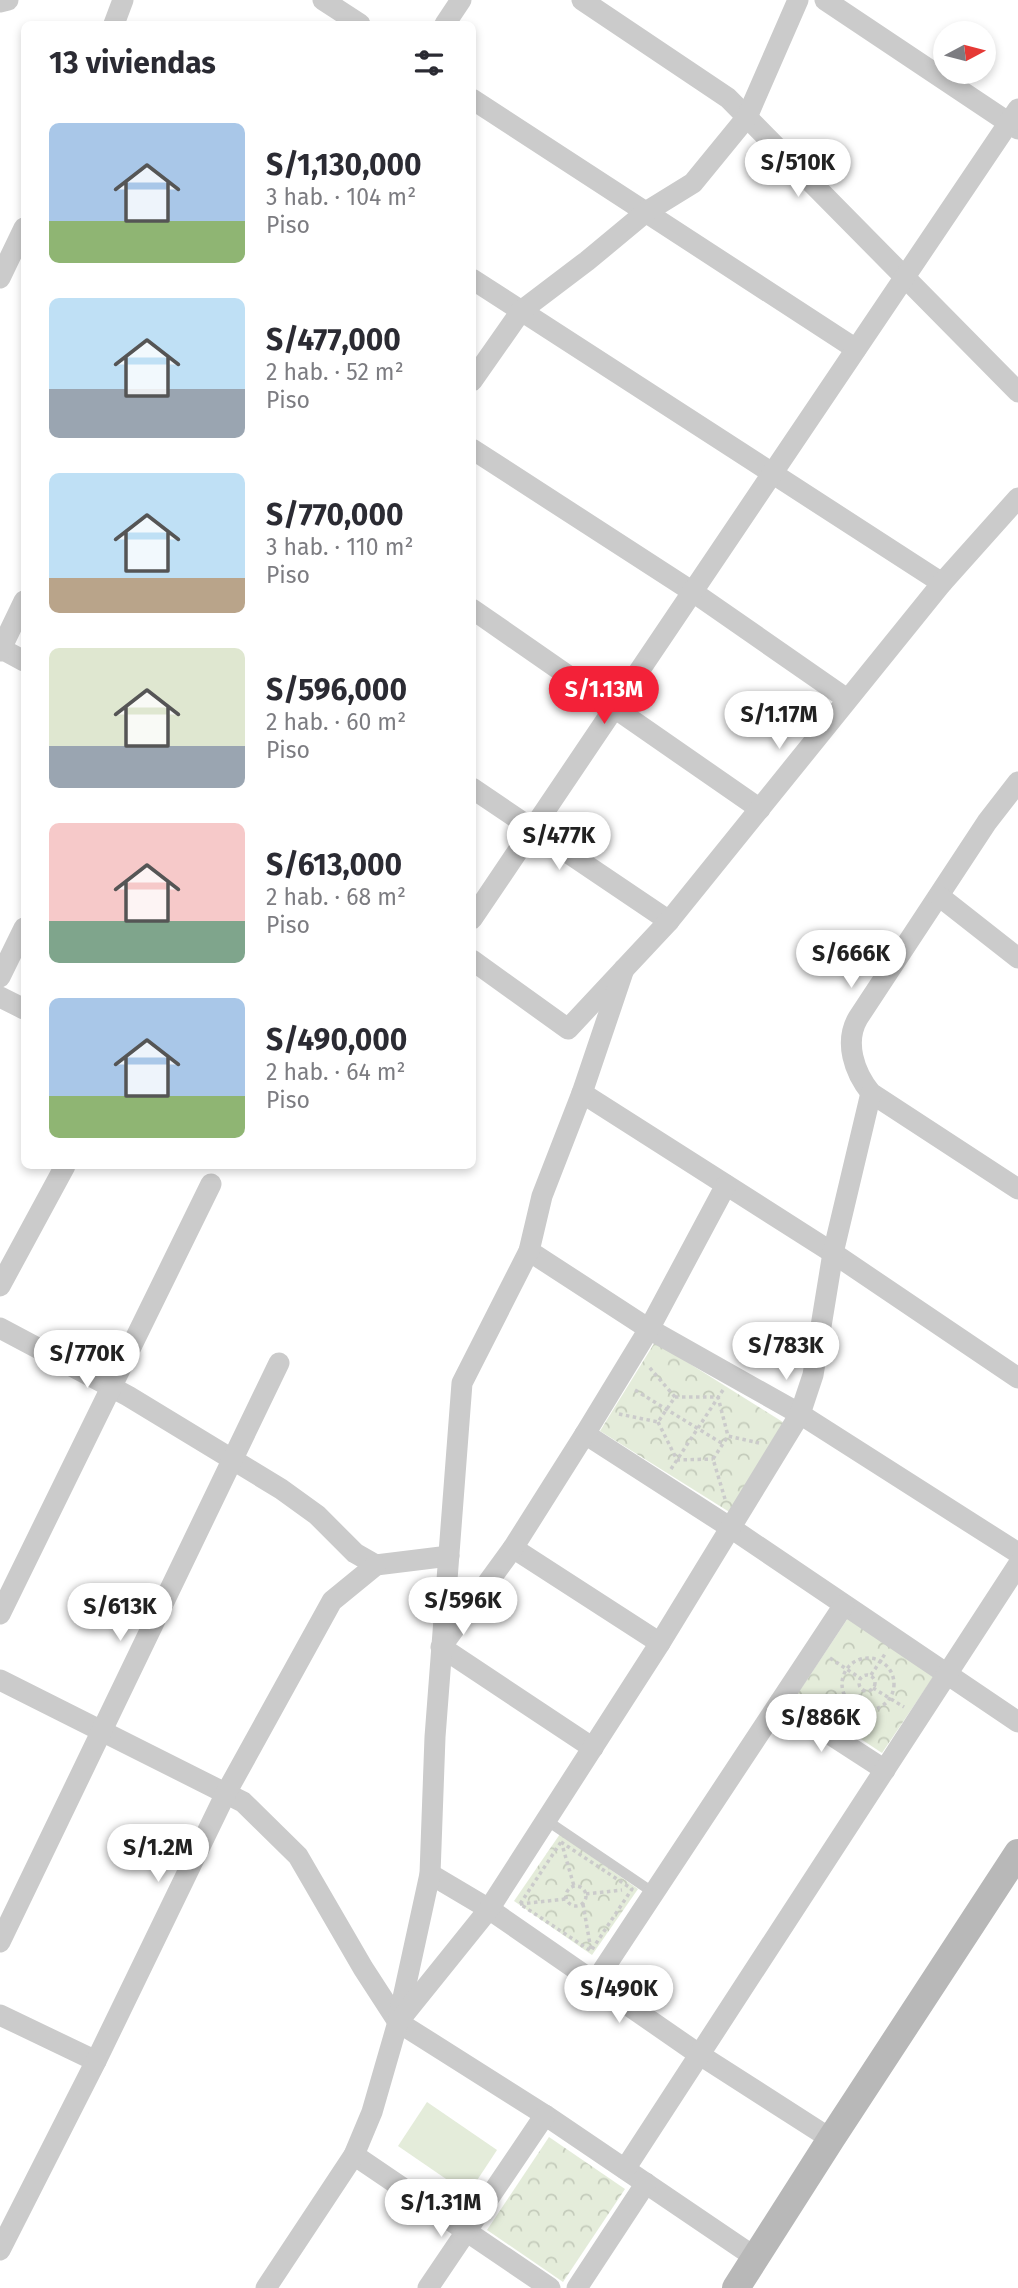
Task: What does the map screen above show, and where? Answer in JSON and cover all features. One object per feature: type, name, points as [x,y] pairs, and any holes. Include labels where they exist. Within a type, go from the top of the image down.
[{"type":"street","points":[[0,2],[8,0]]},
{"type":"street","points":[[115,21],[123,0]]},
{"type":"street","points":[[323,0],[355,21]]},
{"type":"street","points":[[447,21],[461,0]]},
{"type":"street","points":[[582,0],[728,98],[1018,392]]},
{"type":"street","points":[[476,375],[521,311],[646,212],[693,183],[747,117],[798,0]]},
{"type":"street","points":[[476,913],[856,349],[1015,120],[825,0]]},
{"type":"street","points":[[476,102],[856,349]]},
{"type":"street","points":[[0,278],[21,234]]},
{"type":"street","points":[[476,282],[942,583]]},
{"type":"street","points":[[476,452],[693,592],[848,699]]},
{"type":"street","points":[[476,963],[568,1029],[669,921],[942,583],[1018,498]]},
{"type":"street","points":[[21,607],[0,649],[21,660]]},
{"type":"street","points":[[476,612],[760,809]]},
{"type":"street","points":[[1018,782],[987,822],[854,1025],[851,1035],[853,1059],[858,1073],[871,1093],[1018,1189]]},
{"type":"street","points":[[476,791],[669,921]]},
{"type":"street","points":[[939,896],[1018,958]]},
{"type":"street","points":[[0,977],[21,934]]},
{"type":"street","points":[[266,2288],[354,2155],[372,2112],[398,2022],[430,1874],[435,1737],[462,1383],[529,1251],[541,1196],[582,1093],[624,969]]},
{"type":"street","points":[[0,997],[21,1008]]},
{"type":"street","points":[[582,1093],[833,1253],[1018,1378]]},
{"type":"street","points":[[398,2022],[489,1909],[660,1643],[800,1414],[813,1375],[833,1253],[871,1093]]},
{"type":"street","points":[[0,1286],[63,1169]]},
{"type":"street","points":[[0,1614],[211,1184]]},
{"type":"street","points":[[441,1647],[513,1548],[585,1434],[649,1329],[726,1185]]},
{"type":"street","points":[[529,1251],[649,1329],[800,1414],[1018,1553]]},
{"type":"street","points":[[0,1328],[111,1387],[290,1495],[317,1515],[355,1553],[376,1565]]},
{"type":"street","points":[[0,1942],[279,1363]]},
{"type":"street","points":[[585,1434],[731,1528],[1018,1722]]},
{"type":"street","points":[[513,1548],[660,1643]]},
{"type":"street","points":[[0,2250],[96,2061],[226,1793],[332,1601],[376,1565],[449,1556]]},
{"type":"street","points":[[625,2169],[1018,1565]]},
{"type":"street","points":[[595,1982],[844,1605]]},
{"type":"street","points":[[441,1647],[593,1748]]},
{"type":"street","points":[[0,1679],[243,1802],[298,1856],[363,1968],[398,2022],[545,2115],[756,2258]]},
{"type":"street","points":[[780,1702],[885,1770]]},
{"type":"street","points":[[736,2288],[1018,1853]]},
{"type":"street","points":[[430,1874],[489,1909],[700,2055],[831,2139]]},
{"type":"street","points":[[0,2015],[96,2061]]},
{"type":"street","points":[[428,2288],[545,2115]]},
{"type":"street","points":[[354,2155],[551,2288]]},
{"type":"street","points":[[577,2288],[646,2183]]},
{"type":"lane","points":[[547,1820],[564,1838],[654,1893]]},
{"type":"path","points":[[654,1358],[649,1367],[675,1397],[718,1397]]},
{"type":"path","points":[[661,1462],[671,1469],[724,1388]]},
{"type":"path","points":[[629,1398],[634,1390],[723,1444]]},
{"type":"path","points":[[658,1422],[675,1397]]},
{"type":"path","points":[[713,1459],[728,1436],[718,1397]]},
{"type":"path","points":[[614,1421],[624,1406]]},
{"type":"path","points":[[619,1414],[658,1422]]},
{"type":"path","points":[[658,1422],[677,1460]]},
{"type":"path","points":[[728,1436],[768,1444]]},
{"type":"path","points":[[677,1460],[713,1459]]},
{"type":"path","points":[[713,1459],[727,1505]]},
{"type":"path","points":[[727,1505],[734,1495]]},
{"type":"path","points":[[716,1498],[727,1505]]},
{"type":"path","points":[[863,1691],[858,1684],[860,1678],[870,1675],[889,1650]]},
{"type":"path","points":[[826,1655],[860,1678]]},
{"type":"path","points":[[867,1657],[881,1661],[893,1674],[894,1683],[890,1698],[884,1704],[869,1710],[853,1706],[847,1700],[841,1685],[846,1668],[867,1657]]},
{"type":"path","points":[[863,1691],[867,1692],[873,1688],[875,1682],[870,1675]]},
{"type":"path","points":[[873,1688],[909,1710]]},
{"type":"path","points":[[843,1721],[863,1691]]},
{"type":"path","points":[[564,1838],[632,1889]]},
{"type":"path","points":[[564,1838],[574,1886]]},
{"type":"path","points":[[520,1904],[564,1838]]},
{"type":"path","points":[[566,1899],[569,1889],[574,1886],[586,1894]]},
{"type":"path","points":[[591,1951],[632,1889]]},
{"type":"path","points":[[586,1894],[632,1889],[654,1893]]},
{"type":"path","points":[[586,1894],[583,1904],[595,1982]]},
{"type":"path","points":[[489,1909],[566,1899]]},
{"type":"path","points":[[566,1899],[573,1906],[583,1904]]},
{"type":"path","points":[[520,1904],[591,1951]]},
{"type":"green space","points":[[655,1342],[786,1424],[731,1513],[600,1431]]},
{"type":"green space","points":[[848,1618],[934,1676],[882,1753],[796,1696]]},
{"type":"green space","points":[[560,1834],[638,1889],[592,1955],[514,1901]]},
{"type":"green space","points":[[427,2102],[497,2150],[468,2194],[398,2146]]},
{"type":"green space","points":[[549,2137],[625,2189],[563,2282],[487,2230]]}]
